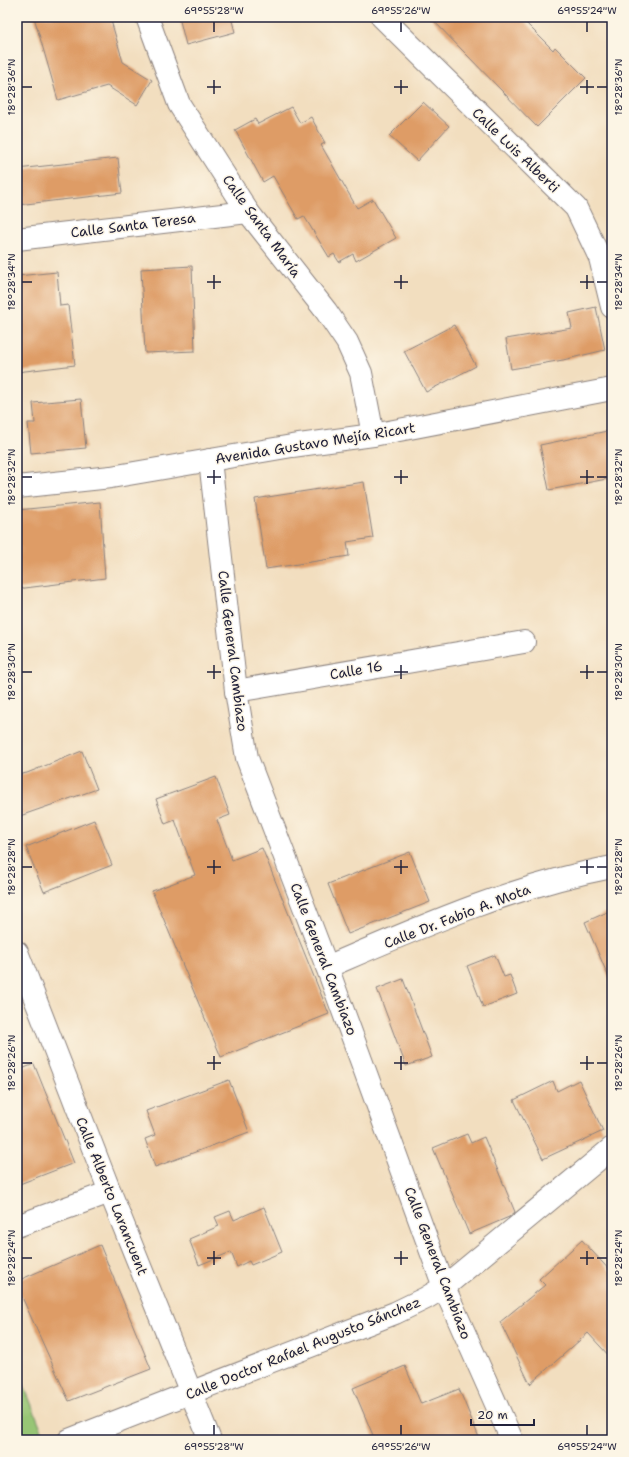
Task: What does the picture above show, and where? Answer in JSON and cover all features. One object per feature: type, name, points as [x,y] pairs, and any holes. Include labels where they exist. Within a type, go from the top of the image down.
[{"type":"street","name":"Calle Santa María","points":[[147,17],[179,104],[248,212],[326,311],[347,342],[361,373],[373,435]]},
{"type":"street","name":"Calle Luis Alberti","points":[[382,17],[576,208],[600,258],[612,307]]},
{"type":"street","name":"Calle Santa Teresa","points":[[17,239],[248,212]]},
{"type":"street","name":"Avenida Gustavo Mejía Ricart","points":[[17,487],[111,477],[373,435],[612,389]]},
{"type":"street","name":"Calle General Cambiazo","points":[[210,460],[236,691],[247,758],[328,967],[444,1287],[512,1440]]},
{"type":"street","name":"Calle 16","points":[[236,691],[524,642]]},
{"type":"street","name":"Calle Dr. Fabio A. Mota","points":[[328,967],[450,915],[523,889],[612,867]]},
{"type":"street","name":"Calle Alberto Larancuent","points":[[17,952],[110,1192],[210,1440]]},
{"type":"street","name":"Calle Doctor Rafael Augusto Sánchez","points":[[68,1440],[395,1313],[444,1287],[612,1148]]},
{"type":"street","points":[[17,1226],[110,1192]]},
{"type":"green space","points":[[17,1368],[45,1438],[40,1440],[17,1440]]},
{"type":"building","points":[[34,17],[110,17],[123,62],[152,80],[137,105],[107,86],[58,100]]},
{"type":"building","points":[[179,17],[231,17],[235,32],[186,45]]},
{"type":"building","points":[[430,17],[520,17],[553,50],[555,47],[586,78],[537,127]]},
{"type":"building","points":[[423,102],[449,126],[417,161],[389,136]]},
{"type":"building","points":[[291,107],[300,123],[311,117],[325,143],[321,145],[357,208],[373,199],[396,238],[356,261],[353,254],[339,262],[334,254],[329,257],[304,216],[298,219],[273,176],[263,182],[235,130],[255,119],[258,124]]},
{"type":"building","points":[[118,158],[122,193],[17,205],[17,169]]},
{"type":"building","points":[[192,266],[195,351],[145,353],[141,269]]},
{"type":"building","points":[[57,272],[60,306],[68,305],[75,365],[17,372],[17,276]]},
{"type":"building","points":[[596,307],[605,350],[563,360],[511,369],[506,339],[572,328],[569,313]]},
{"type":"building","points":[[454,325],[476,366],[426,392],[404,351]]},
{"type":"building","points":[[81,399],[86,448],[31,453],[28,423],[35,423],[33,403]]},
{"type":"building","points":[[612,430],[612,478],[549,490],[540,445]]},
{"type":"building","points":[[364,482],[373,538],[347,542],[349,556],[266,569],[255,499]]},
{"type":"building","points":[[100,502],[105,578],[17,589],[17,510]]},
{"type":"building","points":[[82,751],[97,789],[17,817],[17,775],[27,773]]},
{"type":"building","points":[[216,777],[230,815],[217,820],[232,860],[262,848],[329,1014],[221,1057],[152,891],[195,875],[175,820],[165,824],[156,799]]},
{"type":"building","points":[[94,820],[112,865],[44,892],[26,847]]},
{"type":"building","points":[[410,852],[430,902],[348,934],[328,884]]},
{"type":"building","points":[[612,910],[612,985],[585,922]]},
{"type":"building","points":[[495,955],[504,977],[510,975],[517,994],[483,1007],[467,966]]},
{"type":"building","points":[[403,979],[432,1057],[406,1066],[377,989]]},
{"type":"building","points":[[34,1064],[74,1163],[17,1185],[17,1071]]},
{"type":"building","points":[[229,1080],[249,1132],[155,1167],[145,1139],[155,1135],[146,1111]]},
{"type":"building","points":[[579,1080],[603,1131],[543,1159],[514,1100],[553,1081],[557,1091]]},
{"type":"building","points":[[467,1134],[471,1143],[484,1137],[515,1212],[509,1217],[469,1234],[433,1148]]},
{"type":"building","points":[[264,1207],[282,1252],[251,1265],[249,1261],[237,1267],[231,1252],[199,1265],[189,1239],[219,1226],[215,1217],[230,1211],[234,1220]]},
{"type":"building","points":[[582,1240],[612,1273],[612,1359],[588,1333],[530,1384],[500,1322],[545,1285],[539,1279]]},
{"type":"building","points":[[100,1245],[151,1369],[69,1401],[17,1286],[17,1281]]},
{"type":"building","points":[[405,1366],[421,1404],[459,1389],[480,1440],[375,1440],[353,1388]]}]
